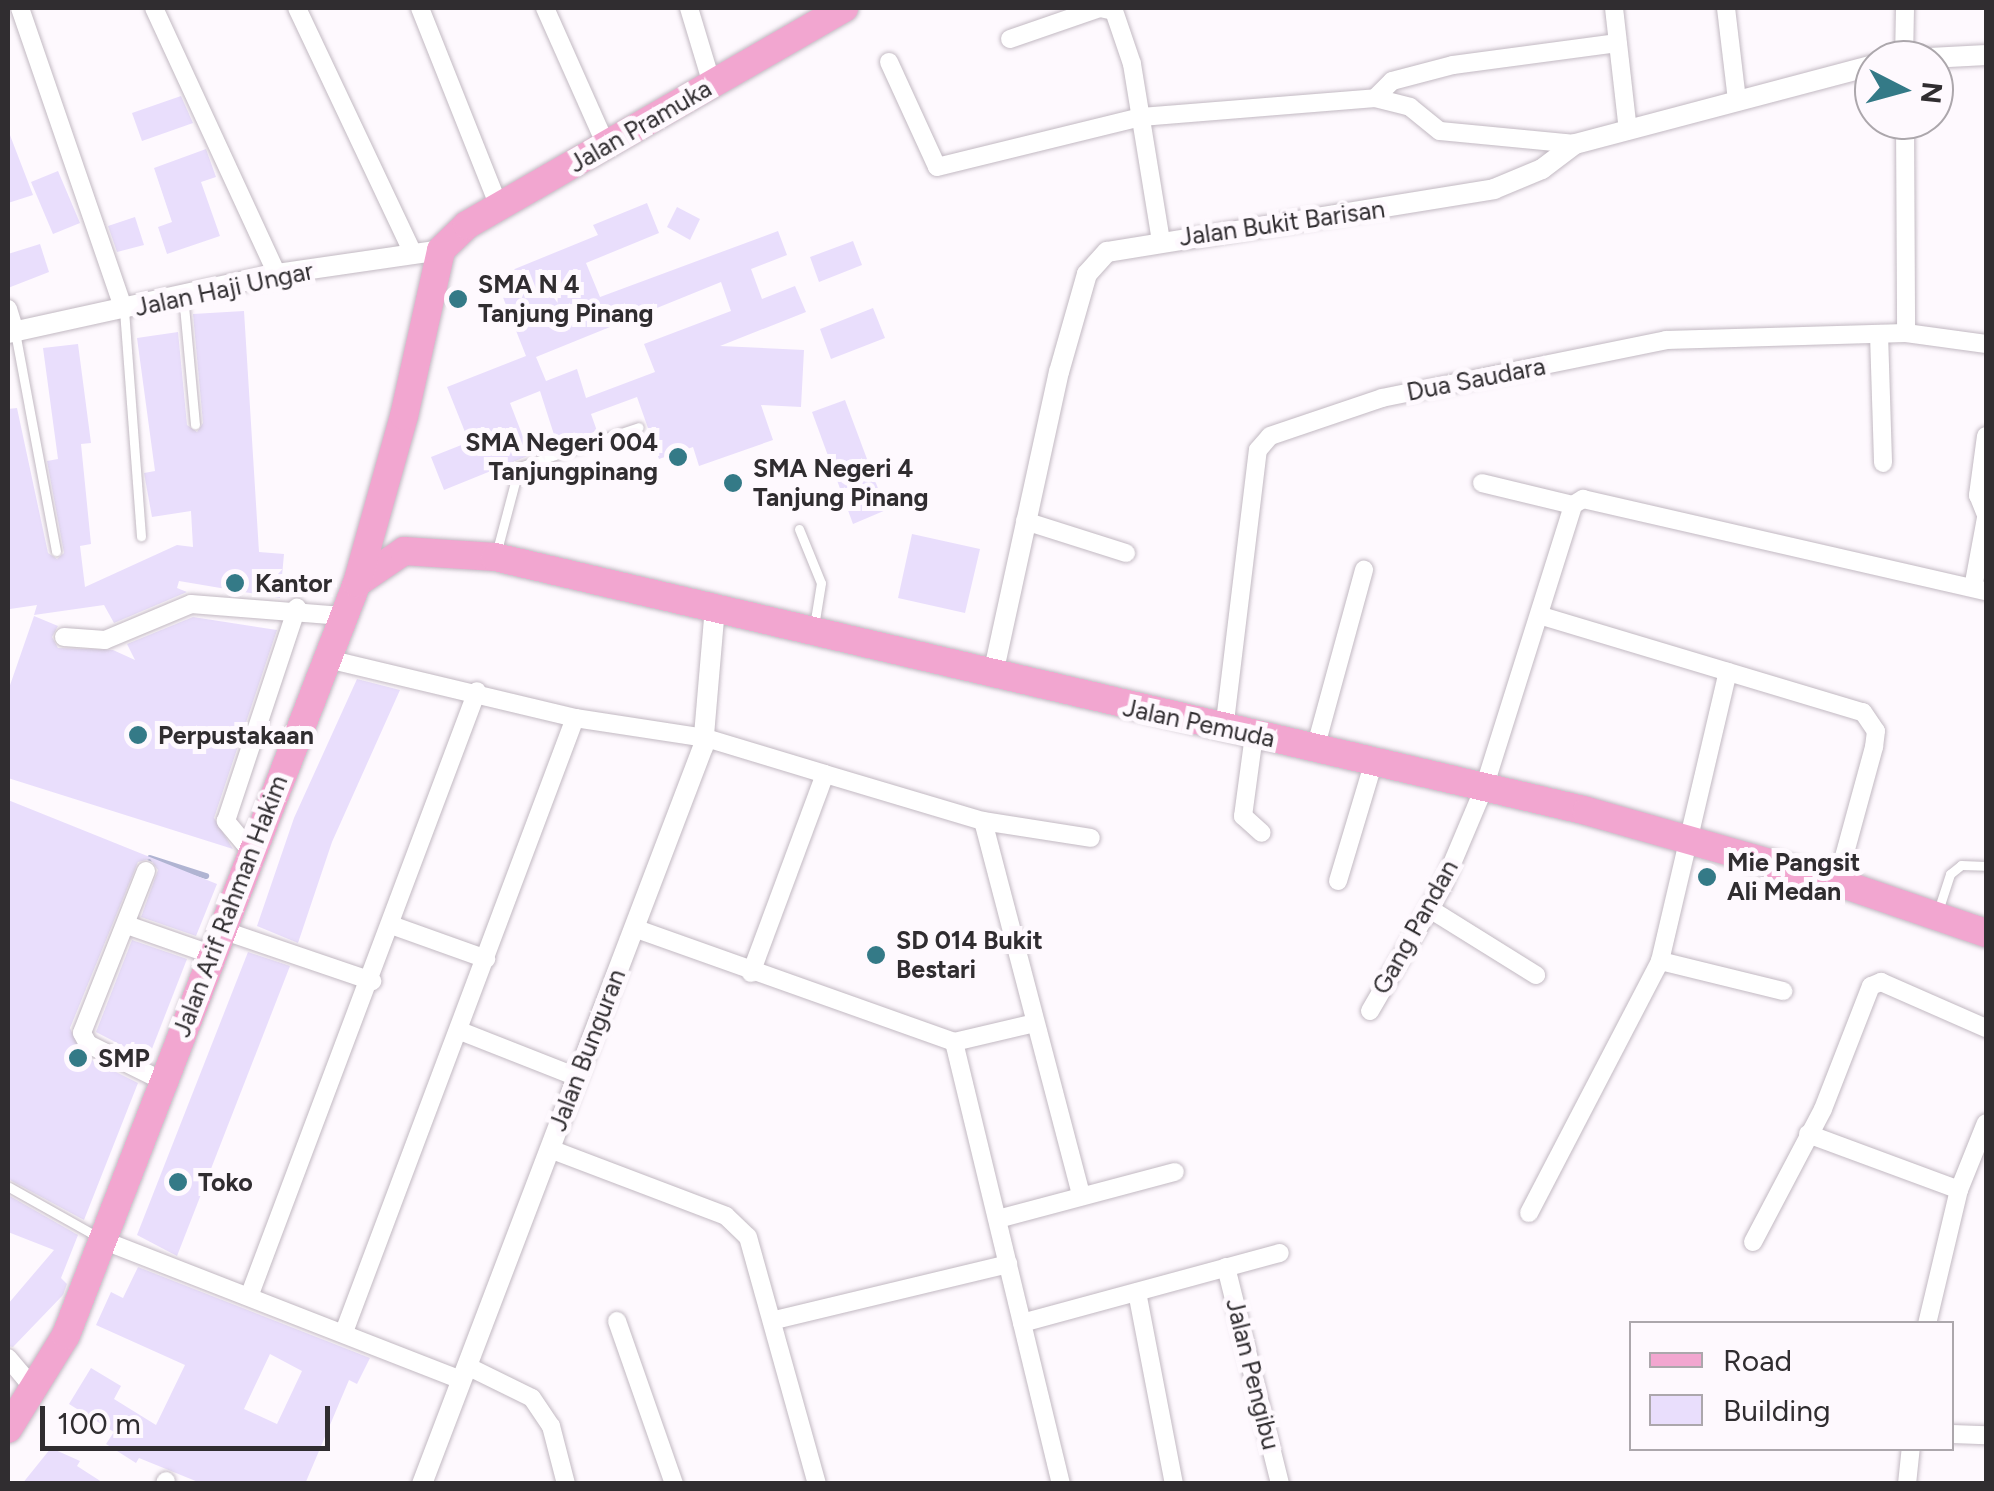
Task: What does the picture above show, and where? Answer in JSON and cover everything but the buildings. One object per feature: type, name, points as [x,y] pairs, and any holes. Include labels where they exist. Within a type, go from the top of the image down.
[{"type":"main road","name":"Jalan Pramuka","points":[[441,250],[499,207],[712,84],[814,15],[844,8]]},
{"type":"main road","name":"Jalan Arif Rahman Hakim","points":[[8,1429],[52,1366],[356,583],[441,250]]},
{"type":"main road","points":[[356,583],[404,551],[372,527]]},
{"type":"main road","name":"Jalan Pemuda","points":[[404,551],[495,557],[814,628],[1224,730],[1374,761],[1686,837],[1986,933]]},
{"type":"street","points":[[20,8],[124,310]]},
{"type":"street","points":[[154,8],[278,274]]},
{"type":"street","points":[[298,8],[412,253]]},
{"type":"street","points":[[420,8],[499,207]]},
{"type":"street","points":[[544,8],[606,146]]},
{"type":"street","points":[[688,8],[712,84]]},
{"type":"street","points":[[1614,8],[1628,130]]},
{"type":"street","points":[[1726,8],[1736,100]]},
{"type":"street","points":[[1901,40],[1904,8]]},
{"type":"street","points":[[1010,39],[1086,10],[1114,11],[1141,117],[1161,241]]},
{"type":"street","points":[[1374,98],[1392,81],[1453,65],[1618,43]]},
{"type":"street","points":[[1954,56],[1986,54]]},
{"type":"street","points":[[888,62],[936,167],[1141,117],[1374,98],[1410,106],[1440,131],[1575,144]]},
{"type":"street","name":"Jalan Bukit Barisan","points":[[992,674],[1086,274],[1107,252],[1494,190],[1542,170],[1575,144],[1854,70]]},
{"type":"street","points":[[1904,140],[1906,333]]},
{"type":"street","name":"Jalan Haji Ungar","points":[[11,332],[278,274],[441,250]]},
{"type":"street","points":[[8,309],[11,332]]},
{"type":"street","name":"Dua Saudara","points":[[1224,730],[1258,450],[1270,436],[1382,398],[1666,340],[1906,333],[1986,344]]},
{"type":"street","points":[[1879,334],[1883,463]]},
{"type":"street","points":[[1482,483],[1573,505],[1583,499],[1980,590],[1986,517],[1978,495],[1986,436]]},
{"type":"street","name":"Gang Pandan","points":[[1370,1010],[1430,909],[1484,788],[1542,616],[1573,505]]},
{"type":"street","points":[[1025,521],[1126,554]]},
{"type":"street","points":[[1314,748],[1364,570]]},
{"type":"street","points":[[64,637],[104,640],[191,604],[297,608],[343,616]]},
{"type":"street","points":[[250,850],[226,821],[297,608]]},
{"type":"street","name":"Jalan Bunguran","points":[[426,1479],[706,738],[716,608]]},
{"type":"street","points":[[1542,616],[1864,712],[1876,731],[1836,882]]},
{"type":"street","points":[[328,659],[477,691],[574,718],[706,738],[983,821],[1091,838]]},
{"type":"street","points":[[1528,1213],[1660,961],[1686,837],[1728,672]]},
{"type":"street","points":[[250,1294],[394,926],[477,691]]},
{"type":"street","points":[[344,1332],[460,1031],[574,718]]},
{"type":"street","points":[[1254,736],[1243,816],[1262,833]]},
{"type":"street","points":[[1338,881],[1374,761]]},
{"type":"street","points":[[751,973],[825,774]]},
{"type":"street","points":[[983,821],[1081,1196]]},
{"type":"street","points":[[146,871],[83,1038],[163,1081]]},
{"type":"street","points":[[1430,909],[1536,975]]},
{"type":"street","points":[[128,926],[214,942],[372,981]]},
{"type":"street","points":[[394,926],[486,959]]},
{"type":"street","points":[[634,928],[751,973],[954,1042],[1035,1023]]},
{"type":"street","points":[[1660,961],[1783,991]]},
{"type":"street","points":[[1752,1242],[1808,1134],[1871,986],[1880,982],[1986,1028]]},
{"type":"street","points":[[460,1031],[577,1077]]},
{"type":"street","points":[[954,1042],[1061,1484]]},
{"type":"street","points":[[1928,1321],[1959,1190],[1979,1170],[1986,1123]]},
{"type":"street","points":[[1808,1134],[1959,1190]]},
{"type":"street","points":[[550,1149],[726,1216],[748,1237],[775,1320],[817,1484]]},
{"type":"street","points":[[998,1220],[1175,1172]]},
{"type":"street","points":[[102,1240],[532,1398],[551,1426],[566,1484]]},
{"type":"street","points":[[1022,1322],[1280,1253]]},
{"type":"street","points":[[775,1320],[1008,1264]]},
{"type":"street","name":"Jalan Pengibu","points":[[1226,1267],[1278,1483]]},
{"type":"street","points":[[1136,1292],[1174,1484]]},
{"type":"street","points":[[617,1321],[674,1484]]},
{"type":"street","points":[[8,1358],[35,1390]]},
{"type":"street","points":[[1954,1434],[1986,1434]]},
{"type":"street","points":[[1907,1484],[1911,1451]]},
{"type":"lane","points":[[183,295],[195,424]]},
{"type":"lane","points":[[124,310],[141,536]]},
{"type":"lane","points":[[11,332],[56,551]]},
{"type":"lane","points":[[495,557],[519,467],[639,427]]},
{"type":"lane","points":[[799,529],[821,582],[814,628]]},
{"type":"lane","points":[[1936,915],[1950,874],[1961,865],[1986,866]]},
{"type":"lane","points":[[9,1186],[102,1240]]},
{"type":"waterway","points":[[150,858],[206,876]]},
{"type":"place","name":"SMA N 4 Tanjung Pinang","points":[[458,299]]},
{"type":"place","name":"SMA Negeri 004 Tanjungpinang","points":[[678,457]]},
{"type":"place","name":"SMA Negeri 4 Tanjung Pinang","points":[[733,483]]},
{"type":"place","name":"Kantor","points":[[235,583]]},
{"type":"place","name":"Perpustakaan","points":[[138,735]]},
{"type":"place","name":"Mie Pangsit Ali Medan","points":[[1707,877]]},
{"type":"place","name":"SD 014 Bukit Bestari","points":[[876,955]]},
{"type":"place","name":"SMP","points":[[78,1058]]},
{"type":"place","name":"Toko","points":[[178,1182]]}]
